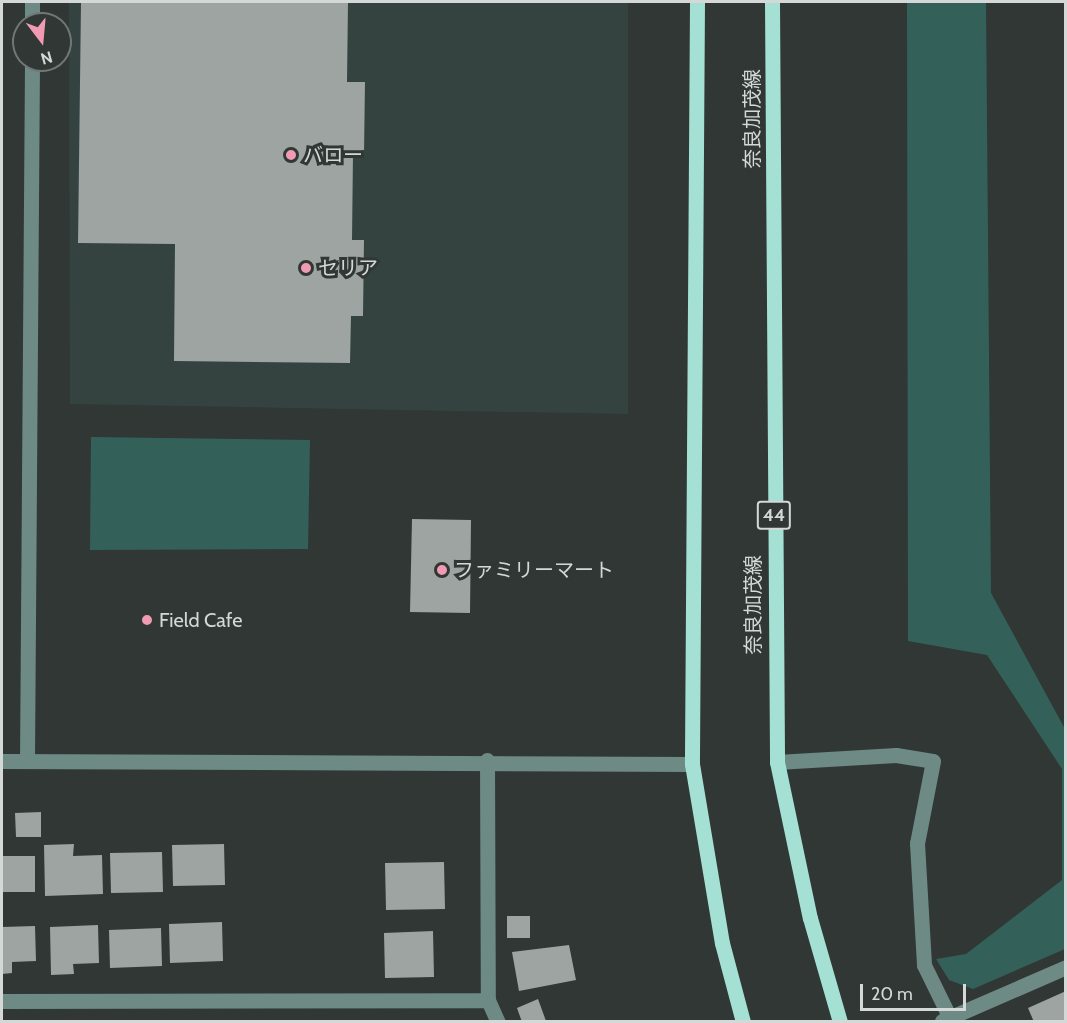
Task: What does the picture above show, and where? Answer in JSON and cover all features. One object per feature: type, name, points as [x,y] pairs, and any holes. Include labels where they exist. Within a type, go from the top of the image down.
[{"type":"main road","points":[[697,2],[692,764],[722,943],[743,1022]]},
{"type":"main road","name":"奈良加茂線","points":[[772,2],[777,762],[810,918],[840,1022]]},
{"type":"street","points":[[27,761],[32,72]]},
{"type":"street","points":[[777,762],[896,755],[933,761],[917,843],[924,965],[946,1020],[1065,967]]},
{"type":"street","points":[[2,761],[487,760],[692,764]]},
{"type":"street","points":[[487,760],[488,1000],[498,1022]]},
{"type":"street","points":[[2,1001],[488,1000]]},
{"type":"shaded area","points":[[69,2],[628,2],[628,414],[70,404],[69,72],[72,72],[72,12],[69,12]]},
{"type":"green space","points":[[907,2],[986,2],[991,593],[1065,729],[1065,949],[973,989],[949,980],[936,959],[966,954],[1062,880],[1062,769],[987,655],[908,641]]},
{"type":"green space","points":[[91,437],[310,440],[308,549],[90,550]]},
{"type":"building","points":[[81,2],[348,2],[347,82],[365,82],[364,154],[353,154],[352,240],[364,240],[363,316],[351,316],[350,363],[174,361],[175,244],[78,243]]},
{"type":"building","points":[[412,519],[471,520],[470,613],[410,612]]},
{"type":"building","points":[[41,812],[41,837],[16,837],[15,813]]},
{"type":"building","points":[[74,844],[73,856],[102,855],[103,894],[45,896],[44,845]]},
{"type":"building","points":[[224,844],[225,885],[173,886],[172,845]]},
{"type":"building","points":[[162,852],[163,892],[111,893],[110,853]]},
{"type":"building","points":[[2,856],[35,856],[35,892],[2,892]]},
{"type":"building","points":[[444,862],[445,909],[386,910],[385,863]]},
{"type":"building","points":[[507,916],[530,916],[530,938],[507,938]]},
{"type":"building","points":[[222,922],[223,961],[170,963],[169,924]]},
{"type":"building","points":[[98,925],[99,963],[73,964],[74,974],[51,975],[50,927]]},
{"type":"building","points":[[35,926],[36,961],[12,962],[12,973],[2,974],[2,927]]},
{"type":"building","points":[[161,928],[162,966],[110,968],[109,930]]},
{"type":"building","points":[[433,931],[434,977],[385,978],[384,933]]},
{"type":"building","points":[[569,945],[576,980],[519,991],[512,952]]},
{"type":"building","points":[[1066,991],[1066,1022],[1034,1022],[1028,1008]]},
{"type":"building","points":[[538,999],[546,1021],[522,1022],[517,1008]]},
{"type":"place","name":"バロー","points":[[291,155]]},
{"type":"place","name":"セリア","points":[[306,268]]},
{"type":"place","name":"ファミリーマート","points":[[442,570]]},
{"type":"place","name":"Field Cafe","points":[[147,620]]}]
